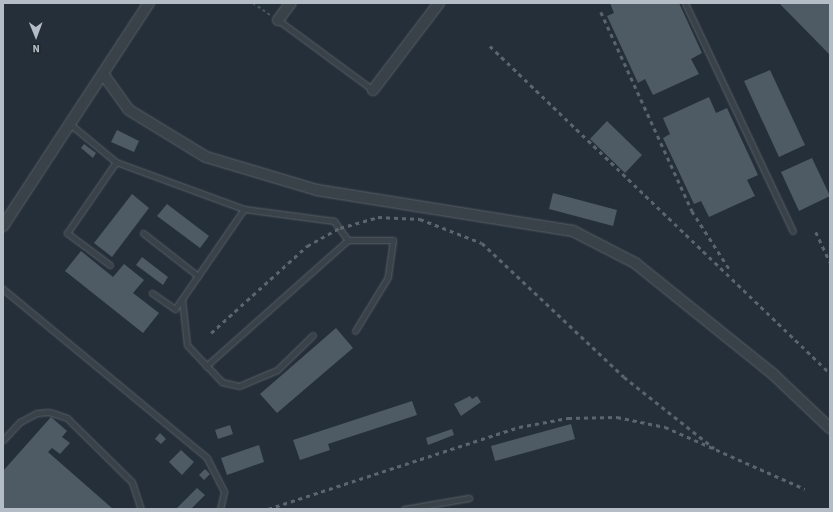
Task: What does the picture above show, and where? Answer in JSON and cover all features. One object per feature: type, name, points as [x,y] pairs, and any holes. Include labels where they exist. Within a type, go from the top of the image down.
[{"type":"street","points":[[3,226],[150,3]]},
{"type":"street","points":[[278,20],[291,3]]},
{"type":"street","points":[[373,90],[439,3]]},
{"type":"street","points":[[103,74],[129,110],[206,157],[316,190],[573,230],[635,263],[773,374],[830,428]]},
{"type":"lane","points":[[686,3],[793,231]]},
{"type":"lane","points":[[278,20],[373,90]]},
{"type":"lane","points":[[70,124],[116,162],[244,209],[334,221],[348,240]]},
{"type":"lane","points":[[110,265],[67,233],[116,162]]},
{"type":"lane","points":[[152,292],[175,309],[244,209]]},
{"type":"lane","points":[[143,233],[198,276]]},
{"type":"lane","points":[[206,366],[348,240],[393,240],[388,277],[355,331]]},
{"type":"lane","points":[[3,289],[207,458],[224,492],[220,509]]},
{"type":"lane","points":[[182,299],[187,345],[222,382],[239,386],[277,370],[313,335]]},
{"type":"lane","points":[[3,440],[20,422],[37,413],[49,412],[67,418],[132,482],[141,509]]},
{"type":"lane","points":[[404,509],[469,498]]},
{"type":"path","points":[[253,3],[278,20]]},
{"type":"building","points":[[610,3],[679,3],[702,53],[691,59],[699,74],[653,95],[645,79],[638,83],[607,16],[614,13]]},
{"type":"building","points":[[779,3],[830,3],[830,55]]},
{"type":"building","points":[[770,70],[805,145],[779,157],[744,81]]},
{"type":"building","points":[[709,97],[716,113],[727,108],[758,175],[747,180],[755,196],[709,217],[701,201],[694,204],[663,138],[670,134],[663,118]]},
{"type":"building","points":[[607,121],[642,155],[625,173],[590,139]]},
{"type":"building","points":[[117,130],[139,141],[134,152],[111,142]]},
{"type":"building","points":[[84,144],[96,153],[93,158],[81,148]]},
{"type":"building","points":[[812,158],[830,196],[799,211],[781,172]]},
{"type":"building","points":[[553,193],[617,210],[613,226],[549,209]]},
{"type":"building","points":[[132,194],[149,208],[112,257],[94,243]]},
{"type":"building","points":[[167,204],[209,236],[200,248],[157,216]]},
{"type":"building","points":[[81,251],[113,277],[124,264],[144,280],[133,293],[159,313],[143,333],[65,271]]},
{"type":"building","points":[[142,257],[168,277],[163,285],[136,265]]},
{"type":"building","points":[[336,328],[353,348],[277,413],[260,394]]},
{"type":"building","points":[[470,396],[472,399],[477,396],[481,402],[461,416],[454,404]]},
{"type":"building","points":[[412,401],[417,415],[328,444],[330,450],[300,460],[293,440]]},
{"type":"building","points":[[51,417],[67,431],[62,437],[70,443],[60,454],[52,448],[48,452],[113,509],[3,509],[3,471]]},
{"type":"building","points":[[571,424],[575,439],[495,461],[491,446]]},
{"type":"building","points":[[230,425],[233,434],[218,439],[215,430]]},
{"type":"building","points":[[452,429],[454,435],[428,445],[426,438]]},
{"type":"building","points":[[160,433],[166,439],[161,444],[155,439]]},
{"type":"building","points":[[259,445],[264,462],[227,475],[221,458]]},
{"type":"building","points":[[181,450],[194,462],[182,475],[169,462]]},
{"type":"building","points":[[205,469],[210,474],[204,480],[199,475]]},
{"type":"building","points":[[197,488],[205,495],[191,509],[176,509]]},
{"type":"railway","points":[[601,12],[692,211],[730,270]]},
{"type":"railway","points":[[490,46],[830,373]]},
{"type":"railway","points":[[211,333],[307,246],[340,228],[378,217],[420,219],[482,243],[624,377],[714,448]]},
{"type":"railway","points":[[816,232],[830,262]]},
{"type":"railway","points":[[268,509],[519,427],[568,418],[617,417],[665,427],[805,489]]}]
